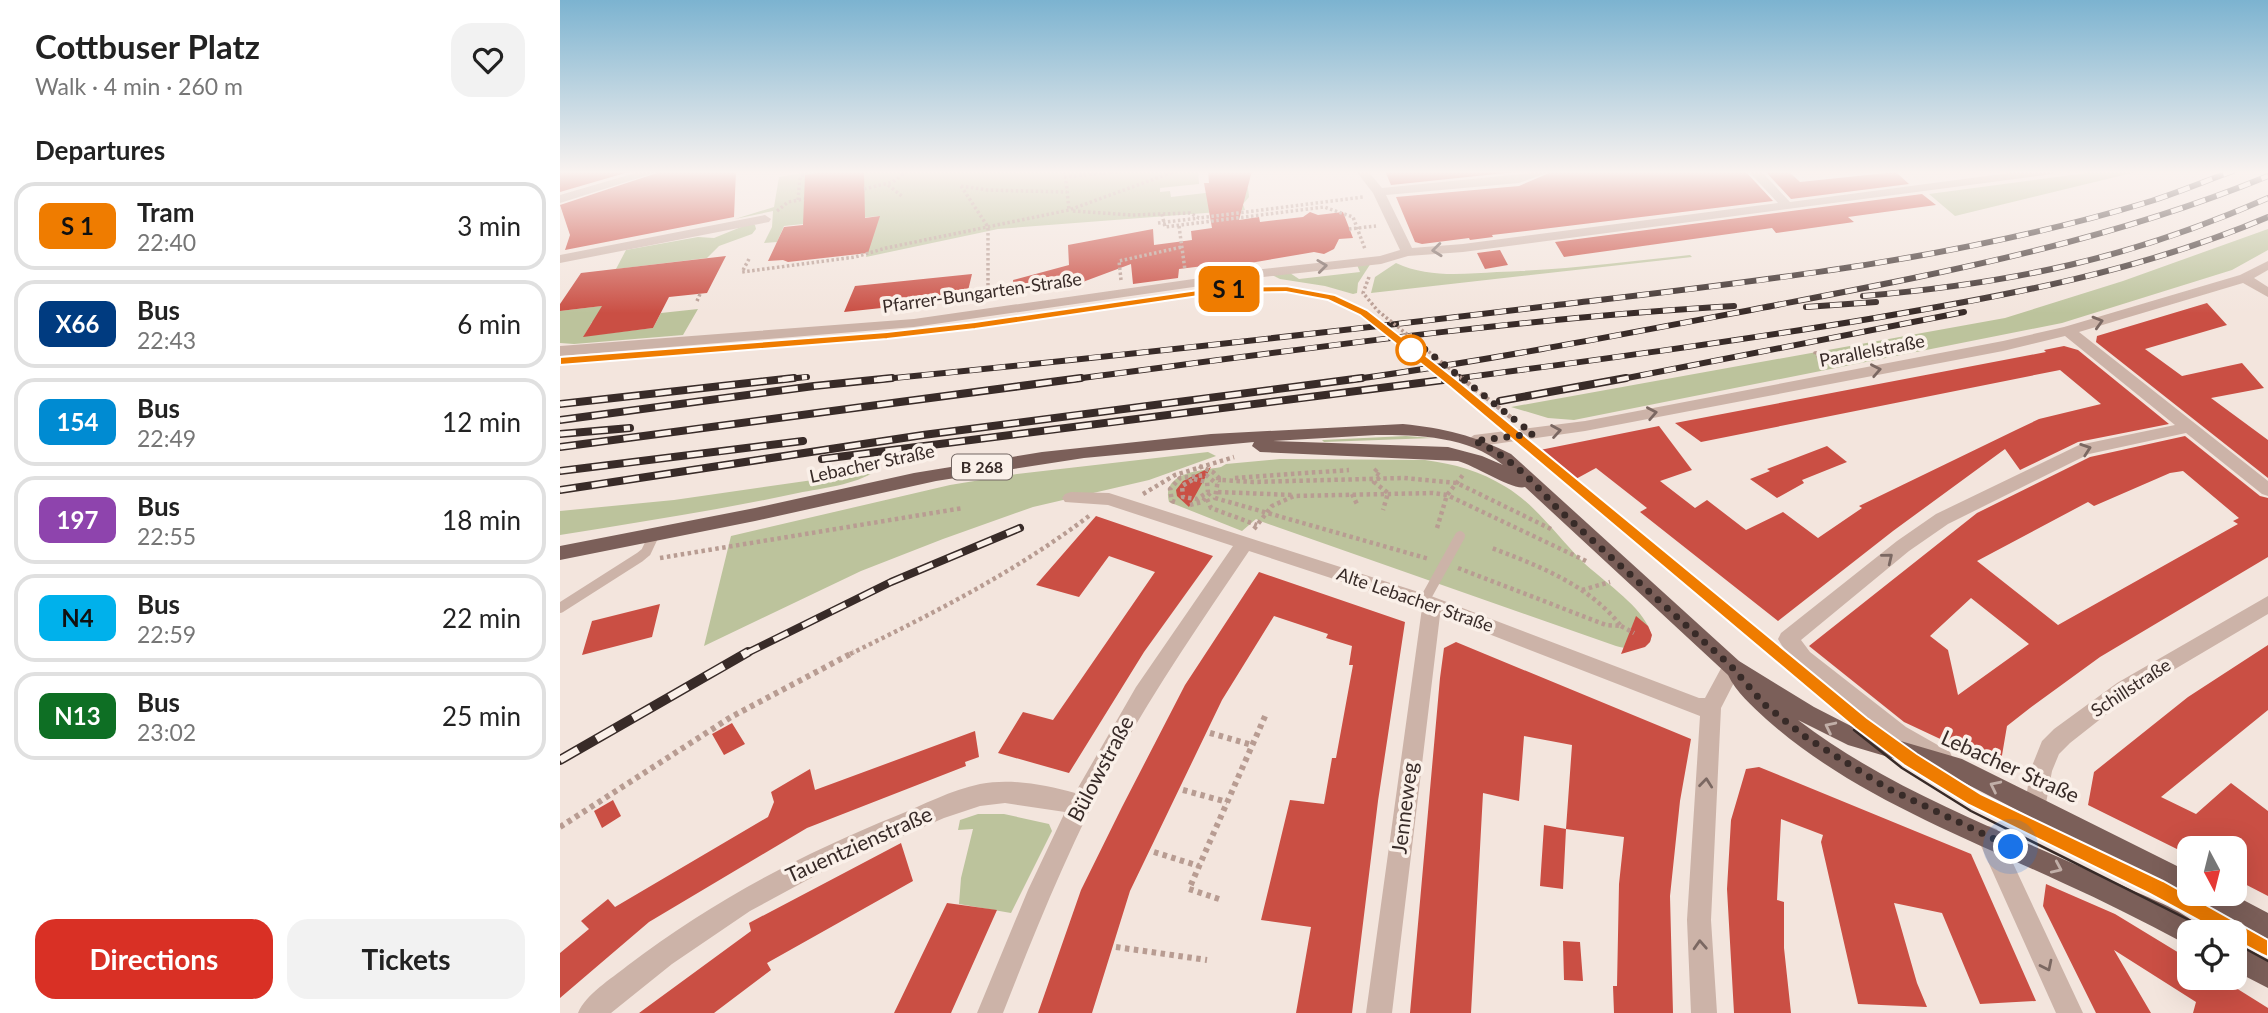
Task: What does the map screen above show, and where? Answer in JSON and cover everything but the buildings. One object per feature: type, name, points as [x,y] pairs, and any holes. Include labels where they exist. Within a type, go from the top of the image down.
[{"type":"main road","name":"Lebacher Straße","points":[[560,553],[958,471],[1238,437],[1381,430],[1430,432],[1474,441],[1505,458],[1534,482],[1557,508],[1732,667],[1765,705],[1842,762],[1909,800],[2177,925]]},
{"type":"main road","name":"B 268","points":[[1322,449],[1354,444],[1474,441]]},
{"type":"main road","name":"Lebacher Straße","points":[[1187,443],[1428,451],[1461,455],[1500,470],[1557,508]]},
{"type":"main road","name":"Lebacher Straße","points":[[1732,667],[1828,727],[1869,742],[1954,766],[2177,879]]},
{"type":"main road","points":[[2229,906],[2268,927]]},
{"type":"main road","points":[[2247,964],[2268,975]]},
{"type":"street","points":[[560,259],[769,218]]},
{"type":"street","points":[[1392,218],[1407,252]]},
{"type":"street","name":"Pfarrer-Bungarten-Straße","points":[[560,351],[914,323],[1386,259],[1407,252],[1463,248],[1692,218]]},
{"type":"street","name":"Parallelstraße","points":[[1474,441],[1533,434],[2003,346],[2067,331],[2245,278],[2268,265]]},
{"type":"street","points":[[2245,278],[2268,293]]},
{"type":"street","points":[[2067,331],[2268,490]]},
{"type":"street","points":[[1954,766],[1898,734],[1803,658],[1788,639],[1903,546],[1942,519],[2085,449],[2190,427]]},
{"type":"street","name":"Alte Lebacher Straße","points":[[1071,498],[1109,499],[1129,505],[1428,603],[1684,702],[1711,706]]},
{"type":"street","name":"Bülowstraße","points":[[990,1013],[1027,919],[1080,805],[1130,715],[1245,543]]},
{"type":"street","name":"Jenneweg","points":[[1379,1013],[1428,603]]},
{"type":"street","name":"Schillstraße","points":[[2036,806],[2041,771],[2050,748],[2062,736],[2124,690],[2268,604]]},
{"type":"street","points":[[1704,1013],[1699,920],[1711,706],[1732,667]]},
{"type":"street","name":"Tauentzienstraße","points":[[591,1013],[616,991],[699,931],[782,879],[859,840],[982,794],[1021,793],[1080,805]]},
{"type":"street","points":[[1989,837],[2070,1013]]},
{"type":"lane","points":[[560,608],[640,557],[646,552],[654,535]]},
{"type":"lane","points":[[1428,603],[1444,563],[1460,536]]},
{"type":"path","points":[[982,218],[988,227],[988,309]]},
{"type":"path","points":[[749,258],[742,272],[864,255],[1030,218]]},
{"type":"path","points":[[1163,218],[1165,228],[1237,218]]},
{"type":"path","points":[[1158,223],[1197,218]]},
{"type":"path","points":[[1353,218],[1366,251],[1354,252]]},
{"type":"path","points":[[1179,226],[1186,274]]},
{"type":"path","points":[[1349,229],[1370,227]]},
{"type":"path","points":[[1123,293],[1119,261],[1182,247]]},
{"type":"path","points":[[861,262],[864,255]]},
{"type":"path","points":[[1386,259],[1369,275],[1363,293],[1378,311],[1533,434]]},
{"type":"path","points":[[697,301],[700,294]]},
{"type":"path","points":[[1822,352],[1815,353],[1830,370]]},
{"type":"path","points":[[1129,505],[1165,478],[1238,456]]},
{"type":"path","points":[[1199,466],[1213,472],[1221,480]]},
{"type":"path","points":[[1380,467],[1374,472],[1381,476],[1374,482],[1388,493]]},
{"type":"path","points":[[1366,469],[1389,468]]},
{"type":"path","points":[[1353,469],[1218,480],[1214,490],[1207,499],[1197,505],[1182,506],[1172,501],[1170,489],[1175,482],[1195,474],[1206,475],[1214,490],[1215,498],[1444,563],[1606,625],[1621,626]]},
{"type":"path","points":[[1452,471],[1470,477]]},
{"type":"path","points":[[1437,528],[1447,495],[1464,474]]},
{"type":"path","points":[[1229,479],[1253,482],[1425,478],[1457,483],[1556,532]]},
{"type":"path","points":[[1214,490],[1208,482],[1194,479],[1182,486],[1181,492],[1183,496],[1197,499],[1214,490],[1294,496],[1388,493],[1447,495],[1592,564]]},
{"type":"path","points":[[1383,510],[1388,493]]},
{"type":"path","points":[[1351,494],[1358,506]]},
{"type":"path","points":[[1207,499],[1211,508],[1259,523],[1267,511],[1294,496]]},
{"type":"path","points":[[560,827],[636,775],[788,685],[1012,572],[1109,499]]},
{"type":"path","points":[[668,558],[963,508]]},
{"type":"path","points":[[1492,548],[1525,560],[1581,590],[1605,606],[1621,626],[1634,633]]},
{"type":"path","points":[[1581,590],[1611,582]]},
{"type":"path","points":[[1219,899],[1189,889],[1266,714]]},
{"type":"path","points":[[1210,733],[1252,745]]},
{"type":"path","points":[[1183,790],[1227,802]]},
{"type":"path","points":[[1154,852],[1199,866]]},
{"type":"path","points":[[1116,947],[1207,960]]},
{"type":"green space","points":[[773,218],[857,218],[784,226],[777,242],[764,243],[772,227]]},
{"type":"green space","points":[[878,218],[1137,218],[998,229],[866,257]]},
{"type":"green space","points":[[746,225],[755,225],[756,229],[752,234],[719,246],[707,258],[616,269],[626,250],[698,237],[714,238]]},
{"type":"green space","points":[[2268,229],[2268,250],[2232,270],[2062,323],[1574,420],[1548,418],[1511,407],[2005,318],[2123,281]]},
{"type":"green space","points":[[1690,255],[1692,257],[1371,293],[1375,277],[1396,263],[1420,271],[1459,274],[1570,268]]},
{"type":"green space","points":[[1371,263],[1358,283],[1357,293],[1353,294],[1272,275],[1290,273],[1299,279],[1360,272],[1357,265]]},
{"type":"green space","points":[[643,301],[635,317],[592,322],[584,336],[653,328],[661,313],[698,309],[683,335],[560,343],[560,311]]},
{"type":"green space","points":[[1406,436],[1433,438],[1322,440]]},
{"type":"green space","points":[[1208,452],[1216,456],[1149,480],[1033,507],[943,539],[861,571],[704,646],[731,536],[950,485],[1017,474]]},
{"type":"green space","points":[[1280,459],[1425,460],[1477,472],[1517,494],[1583,562],[1628,600],[1643,617],[1651,640],[1643,647],[1616,646],[1256,519],[1242,531],[1169,502],[1171,484],[1184,475],[1226,464]]},
{"type":"green space","points":[[876,471],[858,480],[828,488],[560,535],[560,511],[674,500]]},
{"type":"green space","points":[[978,814],[1004,814],[1049,824],[1052,831],[1011,913],[959,904],[961,878],[973,829],[958,830],[960,820]]},
{"type":"tram line","points":[[560,361],[888,336],[1228,289],[1298,291],[1332,298],[1364,312],[1462,390],[1778,654]]},
{"type":"tram line","points":[[560,361],[887,336],[975,326],[1219,290],[1286,289],[1317,294],[1349,304],[1364,312],[1454,384],[1861,723],[1910,760],[1975,800],[2157,887],[2268,947]]},
{"type":"tram line","points":[[1776,652],[1910,760],[1975,800],[2156,887],[2268,947]]},
{"type":"tram line","points":[[1854,730],[1902,768],[1971,811],[2189,920]]},
{"type":"tram line","points":[[2247,950],[2268,961]]},
{"type":"railway","points":[[874,380],[1380,326],[1700,288],[1926,255],[2088,218]]},
{"type":"railway","points":[[1349,380],[1457,364],[1840,293],[2026,253],[2149,218]]},
{"type":"railway","points":[[1863,296],[1970,284],[2070,265],[2167,237],[2219,218]]},
{"type":"railway","points":[[1446,380],[1768,335],[1975,300],[2124,267],[2220,236],[2265,218]]},
{"type":"railway","points":[[1806,307],[1876,302]]},
{"type":"railway","points":[[1067,380],[1483,327],[1734,306]]},
{"type":"railway","points":[[1617,380],[1964,312]]},
{"type":"railway","points":[[778,380],[807,377]]},
{"type":"railway","points":[[560,404],[794,378]]},
{"type":"railway","points":[[560,420],[892,378]]},
{"type":"railway","points":[[560,447],[1081,378]]},
{"type":"railway","points":[[560,490],[923,435],[1362,378]]},
{"type":"railway","points":[[822,459],[1459,378]]},
{"type":"railway","points":[[1500,401],[1626,378]]},
{"type":"railway","points":[[560,434],[630,428]]},
{"type":"railway","points":[[560,471],[803,441]]},
{"type":"railway","points":[[745,654],[891,582],[1020,528]]},
{"type":"railway","points":[[560,760],[748,652]]},
{"type":"route","points":[[1411,350],[1413,340],[1533,434],[1474,441],[1505,458],[1534,482],[1557,508],[1732,667],[1765,705],[1842,762],[1887,788],[1943,817],[2011,847]]}]
